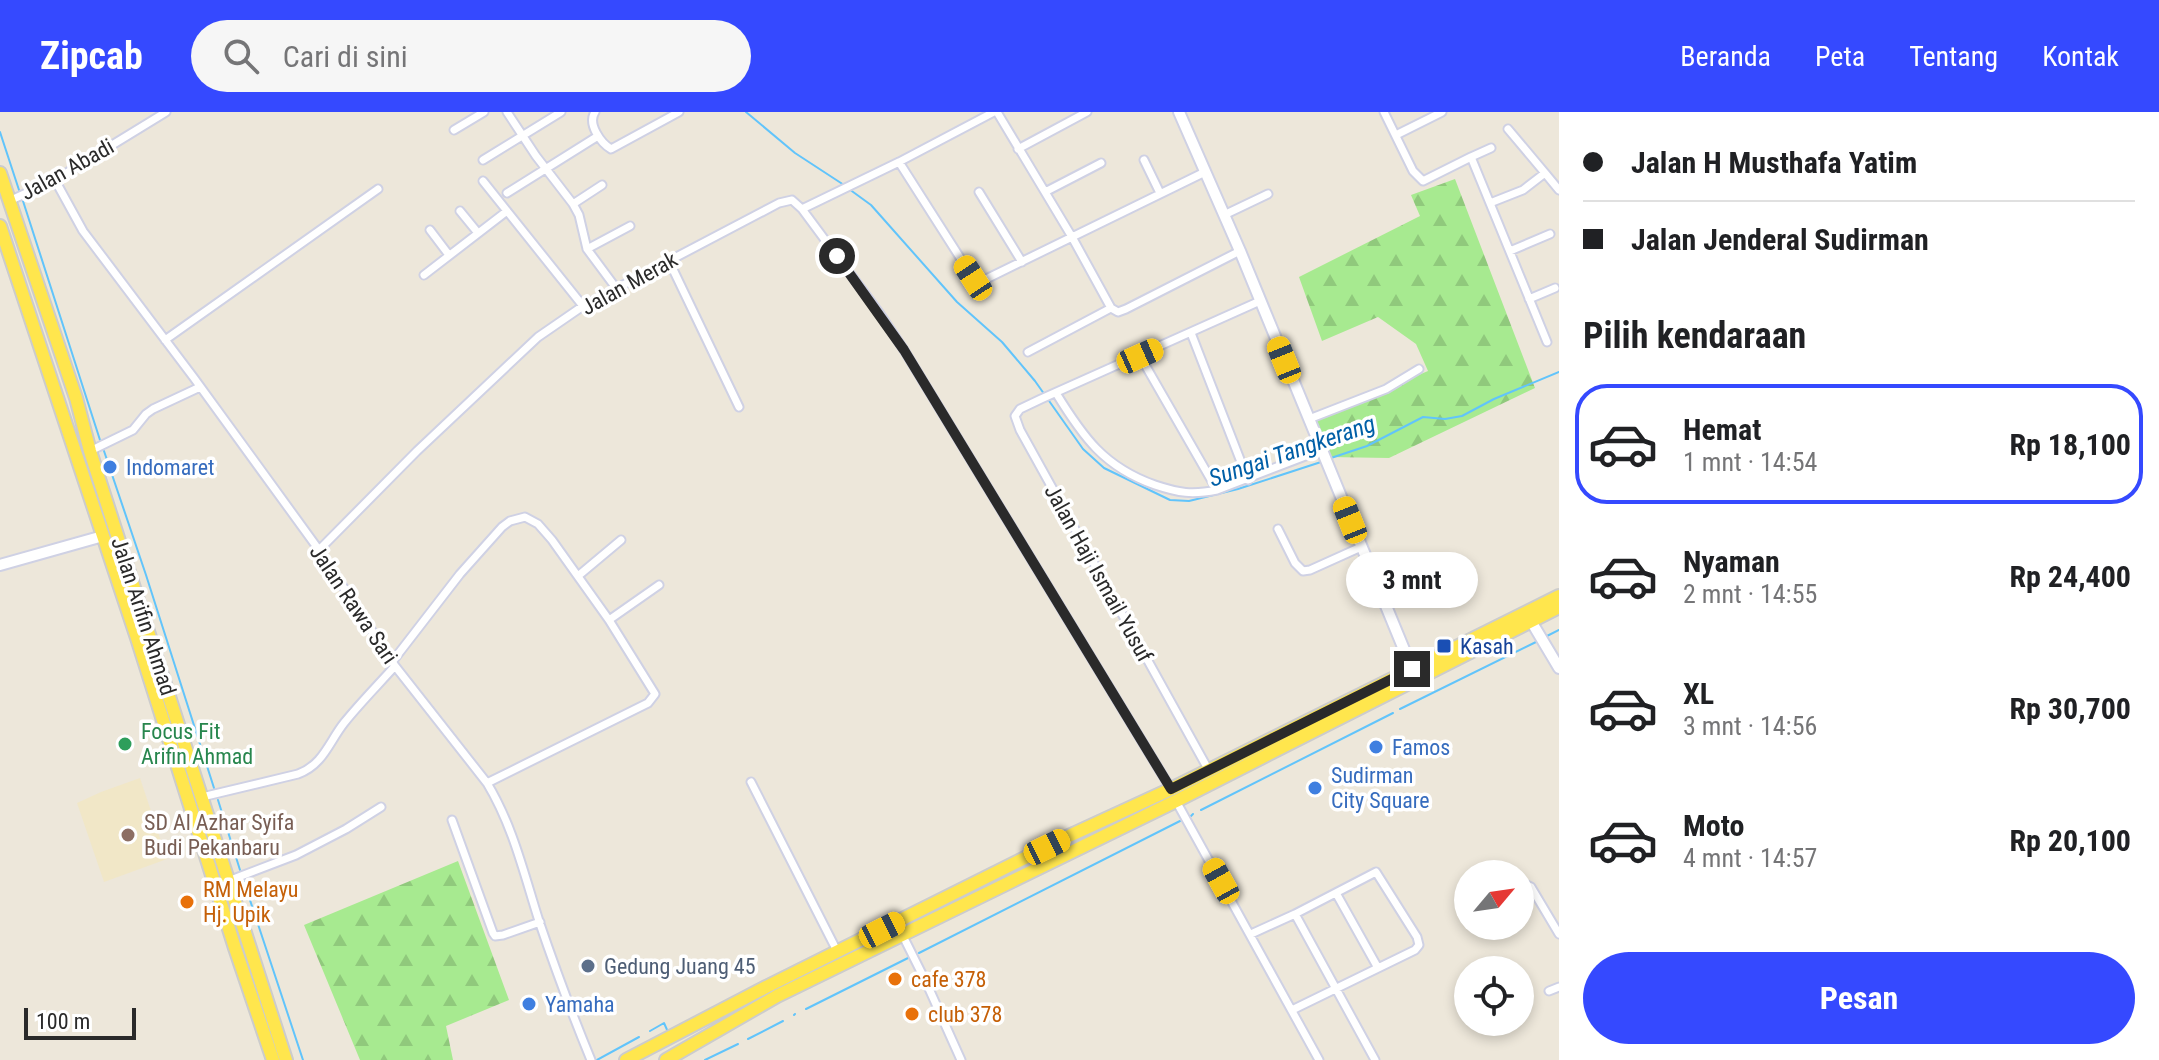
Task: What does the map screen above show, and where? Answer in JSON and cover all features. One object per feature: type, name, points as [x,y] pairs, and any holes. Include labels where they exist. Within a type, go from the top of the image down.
[{"type":"main road","name":"Jalan Arifin Ahmad","points":[[0,173],[76,398],[90,451],[286,1060]]},
{"type":"main road","name":"Jalan Arifin Ahmad","points":[[0,226],[99,537],[154,690],[273,1060]]},
{"type":"main road","points":[[626,1060],[1071,835],[1173,795],[1208,769],[1559,596]]},
{"type":"main road","points":[[666,1060],[777,996],[1078,848],[1173,795],[1559,607]]},
{"type":"main road","points":[[154,690],[167,686]]},
{"type":"main road","points":[[1071,835],[1078,848]]},
{"type":"main road","points":[[688,1047],[695,1060]]},
{"type":"street","name":"Jalan Abadi","points":[[9,201],[55,180],[166,112]]},
{"type":"street","points":[[454,130],[484,112]]},
{"type":"street","points":[[507,112],[521,136],[573,204],[579,215],[587,249],[616,288]]},
{"type":"street","points":[[483,160],[561,112]]},
{"type":"street","points":[[593,112],[592,121],[598,136],[607,148],[612,149],[679,112]]},
{"type":"street","points":[[969,112],[975,122]]},
{"type":"street","points":[[995,112],[1072,237],[1111,308],[1118,312],[1240,251]]},
{"type":"street","name":"Jalan Merak","points":[[319,550],[517,356],[538,337],[583,306],[784,201],[792,200],[802,209],[995,112]]},
{"type":"street","points":[[1018,149],[1087,112]]},
{"type":"street","points":[[1179,112],[1240,251],[1412,669]]},
{"type":"street","points":[[1384,112],[1413,171],[1423,181],[1491,148]]},
{"type":"street","points":[[1396,135],[1442,112]]},
{"type":"street","points":[[1508,129],[1559,190]]},
{"type":"street","points":[[507,193],[598,136]]},
{"type":"street","points":[[1471,157],[1547,342]]},
{"type":"street","points":[[1144,160],[1160,193]]},
{"type":"street","points":[[899,162],[975,281],[982,281],[1205,172]]},
{"type":"street","points":[[1045,192],[1101,163]]},
{"type":"street","points":[[1490,203],[1523,190],[1545,173]]},
{"type":"street","name":"Jalan Rawa Sari","points":[[55,180],[80,226],[319,550],[394,664],[498,800],[510,827],[568,1003],[591,1060]]},
{"type":"street","points":[[483,181],[583,306]]},
{"type":"street","points":[[573,204],[602,185]]},
{"type":"street","points":[[165,340],[378,189]]},
{"type":"street","points":[[979,192],[1022,262]]},
{"type":"street","points":[[1224,215],[1268,194]]},
{"type":"street","points":[[802,209],[904,350],[1173,795],[1319,1060]]},
{"type":"street","points":[[460,211],[478,233]]},
{"type":"street","points":[[424,275],[507,211]]},
{"type":"street","points":[[587,249],[630,226]]},
{"type":"street","points":[[430,230],[449,255]]},
{"type":"street","points":[[1510,251],[1550,234]]},
{"type":"street","points":[[669,261],[739,407]]},
{"type":"street","points":[[1529,299],[1555,288]]},
{"type":"street","name":"Jalan Haji Ismail Yusuf","points":[[1208,769],[1015,416],[1020,409],[1041,399],[1260,301]]},
{"type":"street","points":[[1028,352],[1111,308]]},
{"type":"street","points":[[1191,333],[1248,480]]},
{"type":"street","points":[[1140,356],[1217,490]]},
{"type":"street","points":[[1309,419],[1386,389],[1419,369]]},
{"type":"street","points":[[90,451],[133,430],[153,409],[200,387]]},
{"type":"street","points":[[1055,394],[1076,427],[1100,454],[1122,471],[1181,493],[1198,494],[1217,490],[1322,451]]},
{"type":"street","points":[[202,797],[310,769],[326,752],[345,721],[394,664],[460,574],[510,521],[525,517],[538,524],[578,576],[654,690],[654,698],[487,783]]},
{"type":"street","points":[[1278,529],[1295,563],[1303,571],[1361,547]]},
{"type":"street","points":[[0,565],[99,537]]},
{"type":"street","points":[[578,576],[621,540]]},
{"type":"street","points":[[609,620],[659,585]]},
{"type":"street","points":[[1531,621],[1559,668]]},
{"type":"street","points":[[751,782],[837,952]]},
{"type":"street","points":[[228,881],[296,855],[381,807]]},
{"type":"street","points":[[452,820],[495,936],[540,922]]},
{"type":"street","points":[[1251,934],[1376,872],[1417,937],[1419,945],[1415,950],[1292,1010]]},
{"type":"street","points":[[1534,892],[1559,934]]},
{"type":"street","points":[[1336,893],[1378,968]]},
{"type":"street","points":[[1295,914],[1375,1060]]},
{"type":"street","points":[[902,934],[961,1060]]},
{"type":"street","points":[[1549,991],[1559,987]]},
{"type":"shaded area","points":[[140,778],[167,859],[104,882],[77,803]]},
{"type":"green space","points":[[1455,179],[1535,388],[1389,458],[1328,457],[1313,420],[1428,371],[1416,344],[1378,317],[1322,341],[1299,277],[1420,216],[1411,195]]},
{"type":"green space","points":[[458,861],[509,1000],[446,1026],[453,1060],[360,1060],[304,925]]},
{"type":"waterway","name":"Sungai Tangkerang","points":[[746,112],[795,153],[844,185]]},
{"type":"waterway","points":[[0,132],[19,190]]},
{"type":"waterway","name":"Sungai Tangkerang","points":[[849,189],[871,205],[957,302],[1002,342],[1035,381],[1083,449],[1104,468],[1170,500],[1189,501],[1321,462]]},
{"type":"waterway","points":[[23,201],[100,440]]},
{"type":"waterway","name":"Sungai Tangkerang","points":[[1331,458],[1367,446],[1423,417],[1445,419],[1462,416],[1559,372]]},
{"type":"waterway","points":[[104,451],[214,788]]},
{"type":"waterway","points":[[1547,636],[1559,630]]},
{"type":"waterway","points":[[1400,709],[1536,642]]},
{"type":"waterway","points":[[1201,810],[1393,713]]},
{"type":"waterway","points":[[218,800],[240,870]]},
{"type":"waterway","points":[[919,953],[1180,821]]},
{"type":"waterway","points":[[244,882],[303,1060]]},
{"type":"waterway","points":[[806,1009],[908,958]]},
{"type":"waterway","points":[[748,1039],[783,1021]]},
{"type":"waterway","points":[[650,1031],[664,1023],[668,1032]]},
{"type":"waterway","points":[[597,1060],[639,1037]]},
{"type":"waterway","points":[[705,1060],[738,1044]]},
{"type":"place","name":"Indomaret","points":[[110,467]]},
{"type":"place","name":"Kasah","points":[[1444,646]]},
{"type":"place","name":"Focus Fit Arifin Ahmad","points":[[125,744]]},
{"type":"place","name":"Famos","points":[[1376,747]]},
{"type":"place","name":"Sudirman City Square","points":[[1315,788]]},
{"type":"place","name":"SD Al Azhar Syifa Budi Pekanbaru","points":[[128,835]]},
{"type":"place","name":"RM Melayu Hj. Upik","points":[[187,902]]},
{"type":"place","name":"Gedung Juang 45","points":[[588,966]]},
{"type":"place","name":"cafe 378","points":[[895,979]]},
{"type":"place","name":"Yamaha","points":[[529,1004]]},
{"type":"place","name":"club 378","points":[[912,1014]]},
{"type":"route","points":[[837,256],[904,350],[1171,789],[1412,669]]}]
